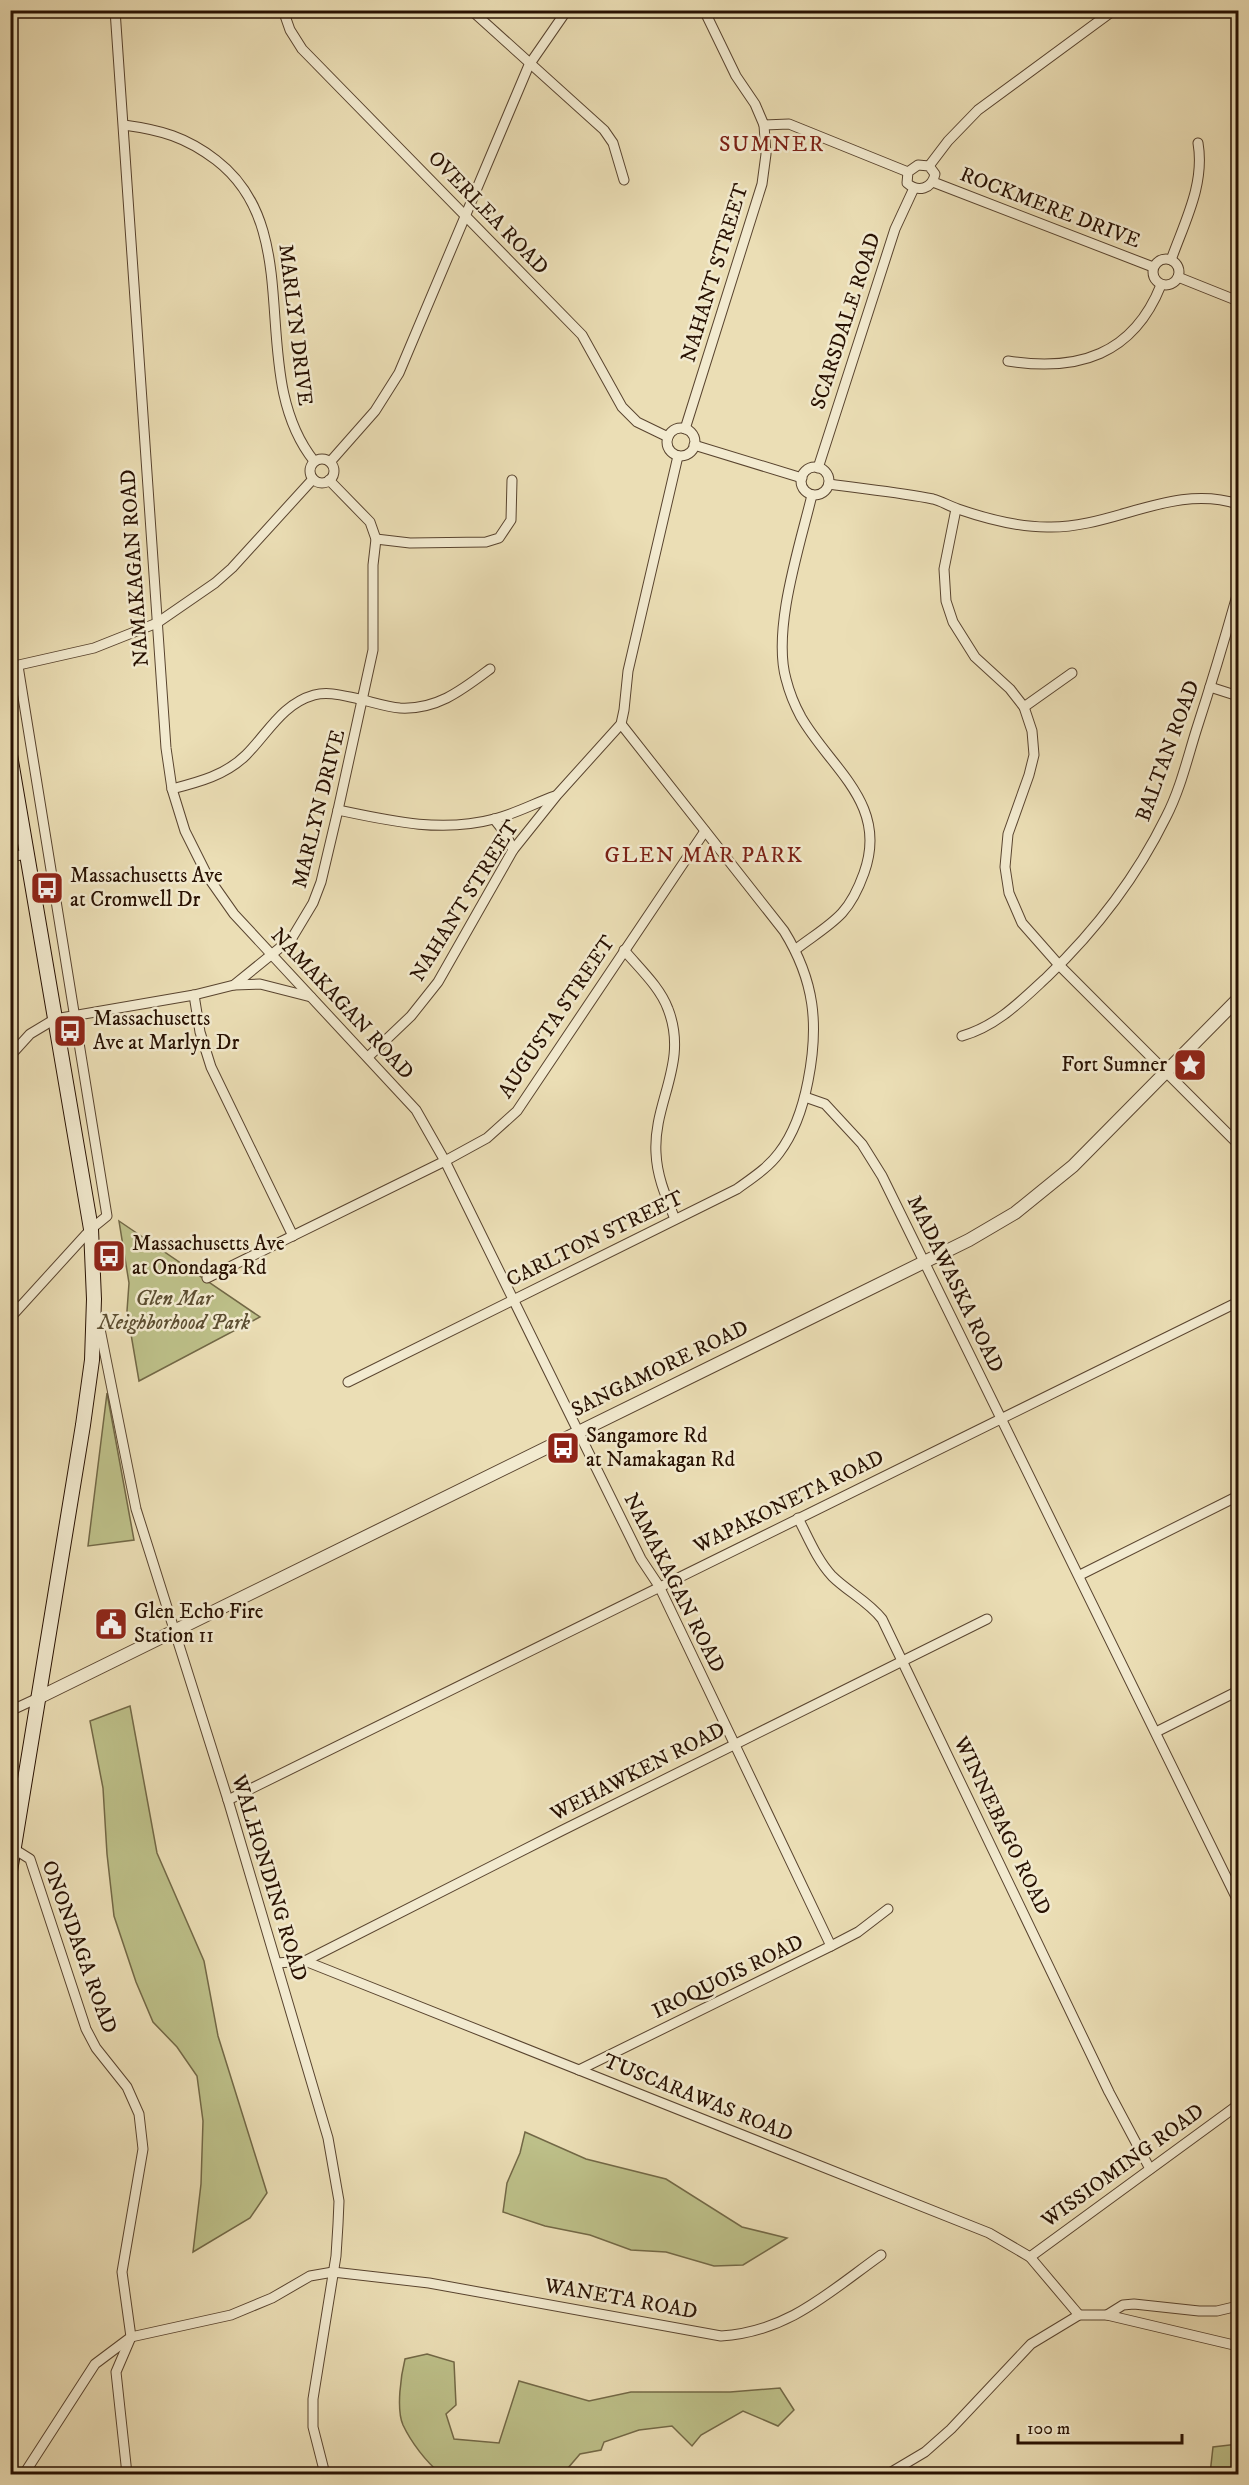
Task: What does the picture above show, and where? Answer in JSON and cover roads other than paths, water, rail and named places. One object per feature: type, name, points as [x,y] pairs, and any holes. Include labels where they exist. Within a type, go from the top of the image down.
[{"type":"main road","points":[[10,755],[91,1229],[94,1299],[92,1360],[40,1697],[10,1871]]},
{"type":"street","name":"NAMAKAGAN ROAD","points":[[115,10],[166,748],[172,789],[185,831],[208,877],[234,914],[416,1110],[445,1161],[641,1559],[659,1586],[831,1946]]},
{"type":"street","name":"OVERLEA ROAD","points":[[283,10],[290,30],[302,50],[582,335],[622,407],[638,422],[668,437]]},
{"type":"street","points":[[471,10],[529,65],[604,130],[613,142],[624,180]]},
{"type":"street","points":[[330,462],[375,411],[399,372],[529,65],[567,10]]},
{"type":"street","points":[[704,10],[736,76],[755,104],[764,125],[789,124],[909,172]]},
{"type":"street","points":[[839,10],[859,10]]},
{"type":"street","points":[[929,166],[948,141],[978,110],[1114,10]]},
{"type":"street","name":"MARLYN DRIVE","points":[[124,125],[148,128],[180,137],[197,146],[228,170],[241,184],[256,210],[269,256],[278,372],[284,401],[301,445],[314,461]]},
{"type":"street","name":"NAHANT STREET","points":[[685,429],[762,184],[766,154],[764,125]]},
{"type":"street","points":[[1172,260],[1197,188],[1201,163],[1198,143]]},
{"type":"street","points":[[918,165],[929,166],[935,174],[933,182],[924,188],[914,188],[908,183],[909,172],[918,165]]},
{"type":"street","name":"ROCKMERE DRIVE","points":[[933,182],[1153,267]]},
{"type":"street","name":"SCARSDALE ROAD","points":[[818,468],[895,229],[914,188]]},
{"type":"street","points":[[1162,259],[1172,260],[1178,265],[1178,278],[1173,284],[1161,285],[1152,276],[1153,267],[1162,259]]},
{"type":"street","points":[[1178,278],[1239,301]]},
{"type":"street","points":[[1008,361],[1035,365],[1063,364],[1111,349],[1130,335],[1144,319],[1161,285]]},
{"type":"street","points":[[677,429],[685,429],[691,434],[694,445],[690,453],[678,456],[668,448],[668,437],[677,429]]},
{"type":"street","points":[[694,445],[802,478]]},
{"type":"street","points":[[678,456],[628,671],[621,724],[784,931],[795,950],[808,983],[815,1020],[813,1054],[805,1097]]},
{"type":"street","points":[[324,458],[330,462],[334,473],[329,480],[319,483],[313,479],[309,468],[314,461],[324,458]]},
{"type":"street","points":[[818,468],[825,472],[829,484],[825,492],[812,495],[802,486],[802,478],[806,471],[818,468]]},
{"type":"street","points":[[10,1318],[91,1229],[106,1216],[76,1015],[14,666],[94,648],[157,623],[232,568],[313,479]]},
{"type":"street","points":[[329,480],[370,522],[376,539],[410,543],[486,542],[499,538],[511,520],[512,480]]},
{"type":"street","points":[[829,484],[935,499],[956,509],[1007,524],[1048,527],[1091,523],[1156,503],[1185,498],[1224,499],[1239,504]]},
{"type":"street","points":[[795,950],[842,913],[859,889],[870,847],[868,822],[860,798],[801,716],[786,678],[782,653],[783,620],[812,495]]},
{"type":"street","points":[[956,509],[944,569],[946,601],[953,622],[975,657],[1010,688],[1024,707],[1032,731],[1034,755],[1008,834],[1005,867],[1009,893],[1022,923],[1059,965],[1239,1144]]},
{"type":"street","name":"MARLYN DRIVE","points":[[55,1019],[194,995],[234,985],[292,938],[313,903],[321,882],[364,700],[373,650],[373,565],[376,539]]},
{"type":"street","name":"BALTAN ROAD","points":[[962,1036],[975,1032],[1009,1013],[1095,928],[1123,892],[1167,815],[1183,774],[1239,592]]},
{"type":"street","points":[[172,789],[209,778],[231,766],[246,755],[284,711],[293,704],[314,695],[328,693],[399,708],[429,706],[444,701],[490,669]]},
{"type":"street","points":[[1024,707],[1072,673]]},
{"type":"street","points":[[1210,687],[1239,696]]},
{"type":"street","name":"NAHANT STREET","points":[[368,1057],[411,1016],[438,982],[513,850],[557,795],[621,724]]},
{"type":"street","points":[[339,810],[399,823],[426,826],[494,819],[557,795]]},
{"type":"street","points":[[494,819],[506,834],[513,850]]},
{"type":"street","name":"AUGUSTA STREET","points":[[207,1278],[445,1161],[486,1138],[517,1112],[705,831]]},
{"type":"street","points":[[10,857],[26,854]]},
{"type":"street","points":[[624,950],[656,988],[668,1007],[674,1028],[675,1058],[658,1130],[656,1152],[660,1182],[675,1219]]},
{"type":"street","points":[[234,985],[260,984],[312,998]]},
{"type":"street","points":[[194,995],[200,1032],[211,1067],[293,1236]]},
{"type":"street","name":"SANGAMORE ROAD","points":[[10,1710],[969,1240],[1015,1213],[1073,1166],[1239,999]]},
{"type":"street","points":[[10,1056],[30,1034],[55,1019]]},
{"type":"street","name":"CARLTON STREET","points":[[348,1382],[737,1189],[763,1170],[778,1155],[793,1132],[805,1097]]},
{"type":"street","name":"MADAWASKA ROAD","points":[[805,1097],[825,1104],[862,1144],[882,1176],[1239,1901]]},
{"type":"street","name":"WALHONDING ROAD","points":[[94,1299],[136,1509],[228,1800],[328,2138],[339,2201],[333,2272],[313,2399],[314,2427],[325,2475]]},
{"type":"street","name":"WAPAKONETA ROAD","points":[[228,1800],[1239,1302]]},
{"type":"street","points":[[1080,1575],[1239,1496]]},
{"type":"street","name":"WINNEBAGO ROAD","points":[[798,1518],[824,1567],[834,1578],[872,1606],[882,1619],[1108,2092],[1149,2169]]},
{"type":"street","name":"WEHAWKEN ROAD","points":[[305,1961],[987,1619]]},
{"type":"street","points":[[1156,1732],[1239,1691]]},
{"type":"street","name":"ONONDAGA ROAD","points":[[14,1849],[30,1858],[86,2029],[96,2048],[127,2087],[138,2114],[143,2149],[122,2272],[131,2337]]},
{"type":"street","name":"IROQUOIS ROAD","points":[[579,2070],[858,1932],[888,1909]]},
{"type":"street","name":"TUSCARAWAS ROAD","points":[[277,1964],[305,1961],[989,2233],[1030,2257],[1078,2315]]},
{"type":"street","name":"WISSIOMING ROAD","points":[[1030,2257],[1239,2105]]},
{"type":"street","name":"WANETA ROAD","points":[[333,2272],[429,2283],[722,2336],[745,2334],[771,2327],[800,2313],[881,2255]]},
{"type":"street","points":[[24,2475],[95,2364],[131,2337],[231,2314],[272,2298],[310,2276],[333,2272]]},
{"type":"street","points":[[1107,2315],[1123,2306],[1134,2304],[1199,2311],[1217,2311],[1239,2306]]},
{"type":"street","points":[[888,2475],[925,2452],[951,2429],[1031,2344],[1078,2315],[1107,2315],[1239,2346]]},
{"type":"street","points":[[127,2475],[116,2372],[131,2337]]},
{"type":"place","name":"Massachusetts Ave at Cromwell Dr","points":[[47,888]]},
{"type":"place","name":"Massachusetts Ave at Marlyn Dr","points":[[70,1031]]},
{"type":"place","name":"Fort Sumner","points":[[1190,1065]]},
{"type":"place","name":"Massachusetts Ave at Onondaga Rd","points":[[109,1256]]},
{"type":"place","name":"Sangamore Rd at Namakagan Rd","points":[[563,1448]]},
{"type":"place","name":"Glen Echo Fire Station 11","points":[[111,1624]]},
{"type":"district","name":"SUMNER","points":[[772,144]]},
{"type":"district","name":"GLEN MAR PARK","points":[[704,855]]},
{"type":"park label","name":"Glen Mar Neighborhood Park","points":[[174,1311]]}]
